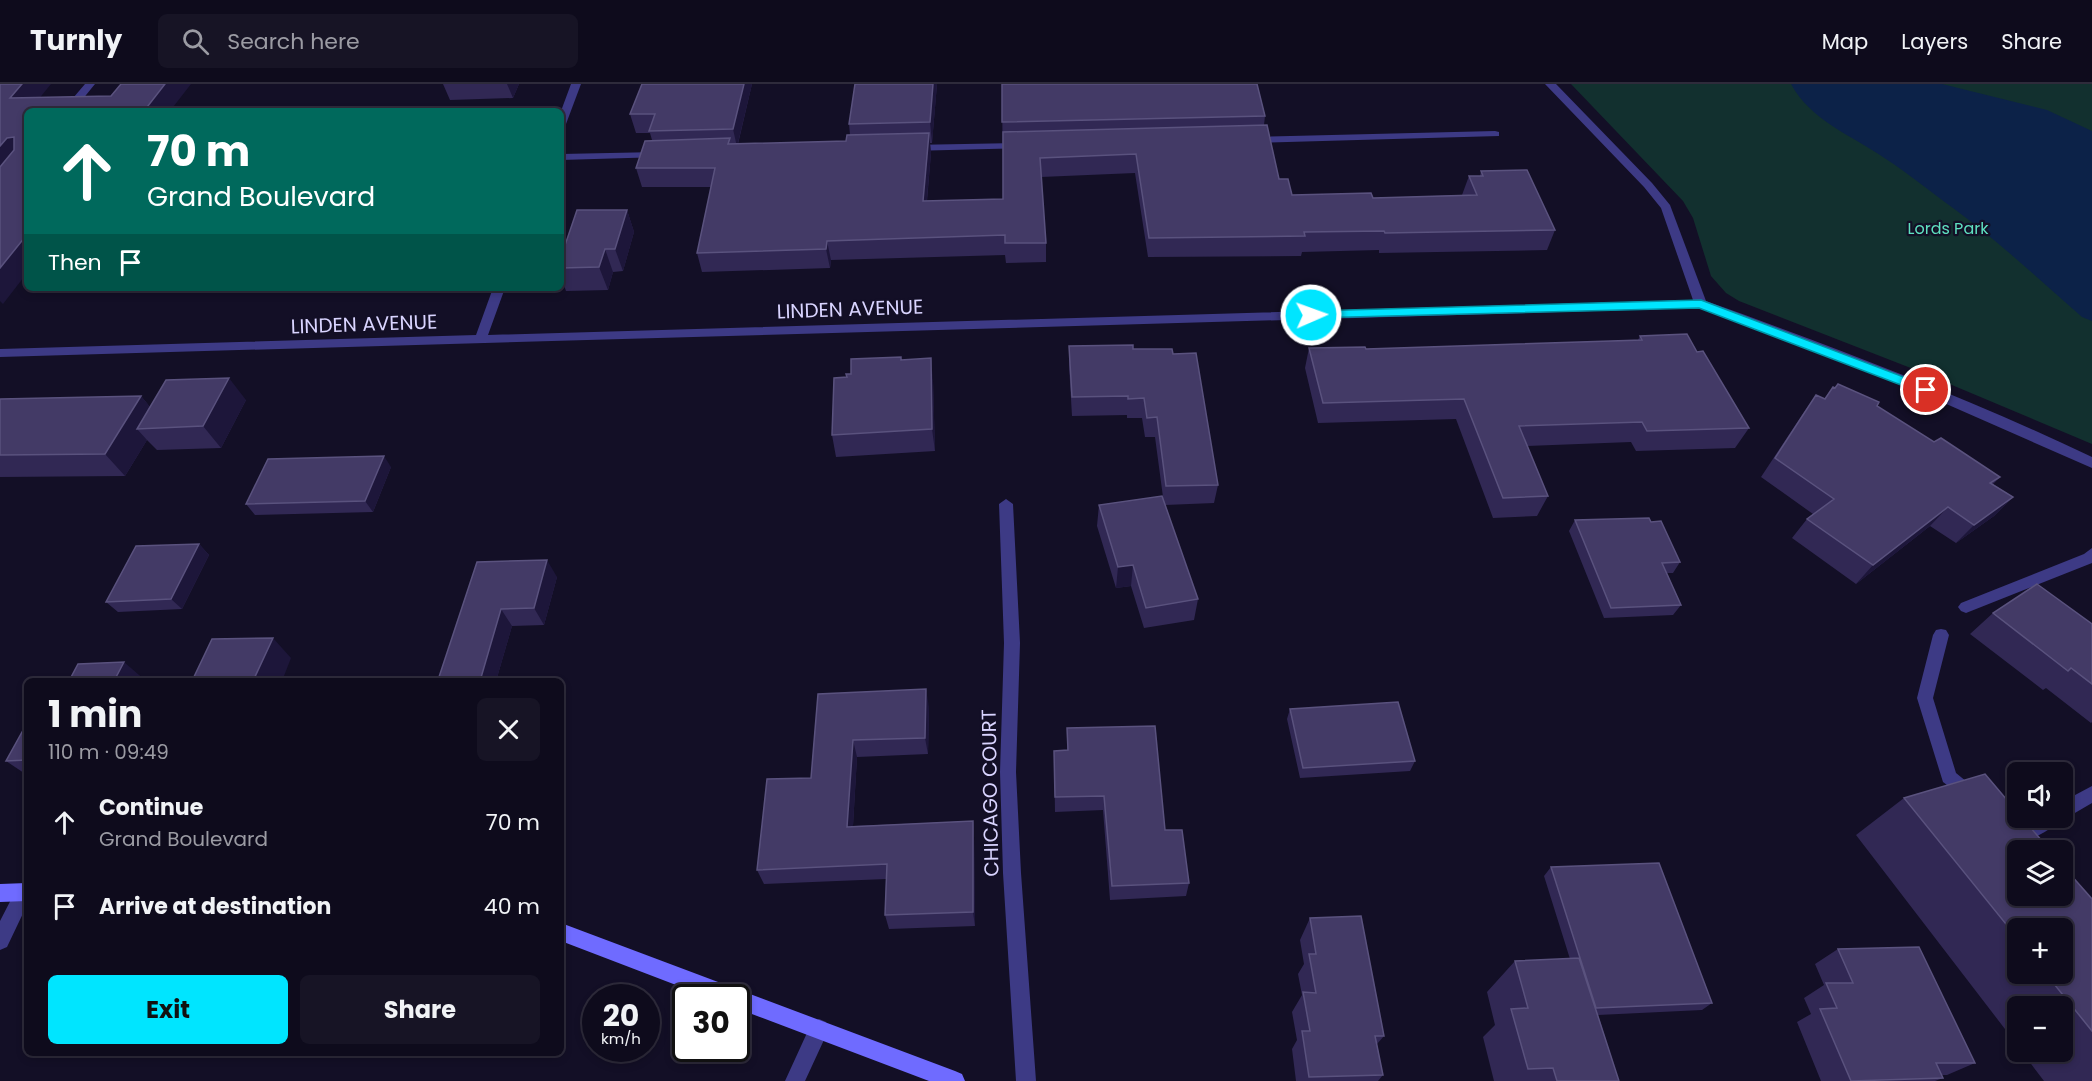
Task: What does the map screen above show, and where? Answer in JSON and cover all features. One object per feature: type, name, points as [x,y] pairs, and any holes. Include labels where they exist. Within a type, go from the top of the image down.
[{"type":"main road","points":[[0,893],[24,892]]},
{"type":"main road","points":[[564,933],[699,984]]},
{"type":"main road","points":[[750,1003],[955,1081]]},
{"type":"street","points":[[70,108],[90,84]]},
{"type":"street","points":[[564,116],[576,84]]},
{"type":"street","points":[[1551,84],[1648,185],[1666,207],[1676,231],[1686,268],[1701,304],[1906,382],[2028,433],[2092,463]]},
{"type":"street","points":[[1244,140],[1495,134]]},
{"type":"street","points":[[897,149],[1029,146]]},
{"type":"street","points":[[564,157],[670,154]]},
{"type":"street","points":[[480,340],[498,291]]},
{"type":"street","name":"LINDEN AVENUE","points":[[0,353],[1701,304]]},
{"type":"street","name":"CHICAGO COURT","points":[[1006,504],[1012,643],[1008,784],[1026,1081]]},
{"type":"street","points":[[1966,607],[2089,558],[2092,554]]},
{"type":"street","points":[[1941,635],[1925,698],[1949,777],[1984,806]]},
{"type":"street","points":[[2073,805],[2092,794]]},
{"type":"street","points":[[2002,821],[2023,840]]},
{"type":"street","points":[[2019,836],[2033,828]]},
{"type":"street","points":[[0,941],[24,896]]},
{"type":"street","points":[[795,1081],[819,1029]]},
{"type":"green space","name":"Lords Park","points":[[1571,84],[2092,84],[2092,444],[1921,372],[1739,301],[1726,293],[1711,276],[1693,218],[1683,201]]},
{"type":"water","points":[[1791,84],[1942,84],[2047,110],[2092,131],[2092,321],[2082,317],[2019,261],[1920,183],[1821,118],[1799,97]]},
{"type":"building","points":[[0,84],[22,84],[10,98],[111,96],[121,84],[165,84],[146,108],[24,108],[24,238],[0,268],[0,167],[14,150],[14,137],[7,138],[0,146]]},
{"type":"building","points":[[642,84],[744,84],[733,129],[649,131],[655,114],[630,114]]},
{"type":"building","points":[[855,84],[933,84],[930,122],[849,124]]},
{"type":"building","points":[[1002,84],[1257,84],[1265,116],[1002,122]]},
{"type":"building","points":[[1267,125],[1279,179],[1288,179],[1292,195],[1371,193],[1373,198],[1477,195],[1469,176],[1483,176],[1481,171],[1527,170],[1555,230],[1304,232],[1305,236],[1149,238],[1136,154],[1040,158],[1046,243],[1005,243],[1005,235],[827,241],[826,249],[697,253],[715,168],[636,168],[645,141],[730,138],[728,144],[846,141],[847,135],[929,133],[923,201],[1003,199],[1003,132]]},
{"type":"building","points":[[577,210],[627,210],[615,249],[605,249],[599,267],[564,268],[564,248]]},
{"type":"building","points":[[1687,334],[1697,352],[1703,351],[1749,428],[1647,431],[1642,422],[1519,426],[1548,496],[1503,498],[1464,399],[1323,403],[1309,348],[1365,347],[1366,349],[1642,340],[1640,336]]},
{"type":"building","points":[[1133,345],[1133,349],[1172,349],[1173,354],[1196,353],[1218,485],[1166,486],[1157,417],[1147,418],[1144,398],[1072,397],[1069,346]]},
{"type":"building","points":[[901,357],[901,360],[931,358],[932,429],[832,435],[834,378],[847,377],[846,374],[851,374],[851,359]]},
{"type":"building","points":[[229,378],[203,426],[137,429],[166,380]]},
{"type":"building","points":[[1838,384],[1879,402],[1877,406],[1934,442],[1941,438],[2000,477],[1990,483],[2013,497],[1974,525],[1948,507],[1873,565],[1807,519],[1834,499],[1775,458],[1816,395],[1825,399],[1833,387],[1835,388]]},
{"type":"building","points":[[141,396],[105,454],[0,455],[0,399]]},
{"type":"building","points":[[384,456],[365,501],[246,504],[268,459]]},
{"type":"building","points":[[1162,496],[1198,599],[1146,608],[1133,565],[1118,567],[1099,505]]},
{"type":"building","points":[[1649,518],[1651,522],[1661,521],[1680,562],[1662,563],[1681,605],[1611,608],[1575,520]]},
{"type":"building","points":[[199,544],[171,599],[106,602],[136,546]]},
{"type":"building","points":[[547,560],[534,608],[501,609],[481,678],[439,678],[477,562]]},
{"type":"building","points":[[2037,584],[2092,624],[2092,684],[2071,668],[2068,671],[1993,613]]},
{"type":"building","points":[[273,638],[254,678],[193,678],[212,639]]},
{"type":"building","points":[[124,662],[116,678],[71,678],[78,664]]},
{"type":"building","points":[[926,689],[925,738],[853,740],[847,827],[973,821],[973,912],[885,915],[887,864],[757,870],[767,779],[811,778],[818,694]]},
{"type":"building","points":[[1398,702],[1415,761],[1303,768],[1290,709]]},
{"type":"building","points":[[1155,726],[1165,830],[1182,830],[1189,883],[1112,886],[1104,796],[1055,797],[1054,751],[1068,750],[1067,728]]},
{"type":"building","points":[[24,728],[24,760],[6,761]]},
{"type":"building","points":[[1985,774],[2007,800],[2007,828],[2031,828],[2041,840],[2007,840],[2007,906],[2073,906],[2073,877],[2092,899],[2092,1031],[2073,1007],[2073,996],[2064,996],[2054,984],[2073,984],[2073,918],[2007,918],[2007,925],[1904,798]]},
{"type":"building","points":[[1659,863],[1712,1003],[1596,1008],[1551,867]]},
{"type":"building","points":[[1361,916],[1384,1036],[1375,1036],[1383,1075],[1309,1077],[1302,1031],[1310,1031],[1303,992],[1316,993],[1309,954],[1316,954],[1310,918]]},
{"type":"building","points":[[1919,947],[1975,1063],[1936,1063],[1943,1078],[1851,1081],[1820,1009],[1837,1008],[1826,983],[1853,983],[1838,949]]},
{"type":"building","points":[[1579,958],[1619,1081],[1557,1081],[1553,1068],[1528,1069],[1511,1009],[1528,1008],[1515,961]]},
{"type":"route","points":[[1311,315],[1701,304],[1926,390]]}]
